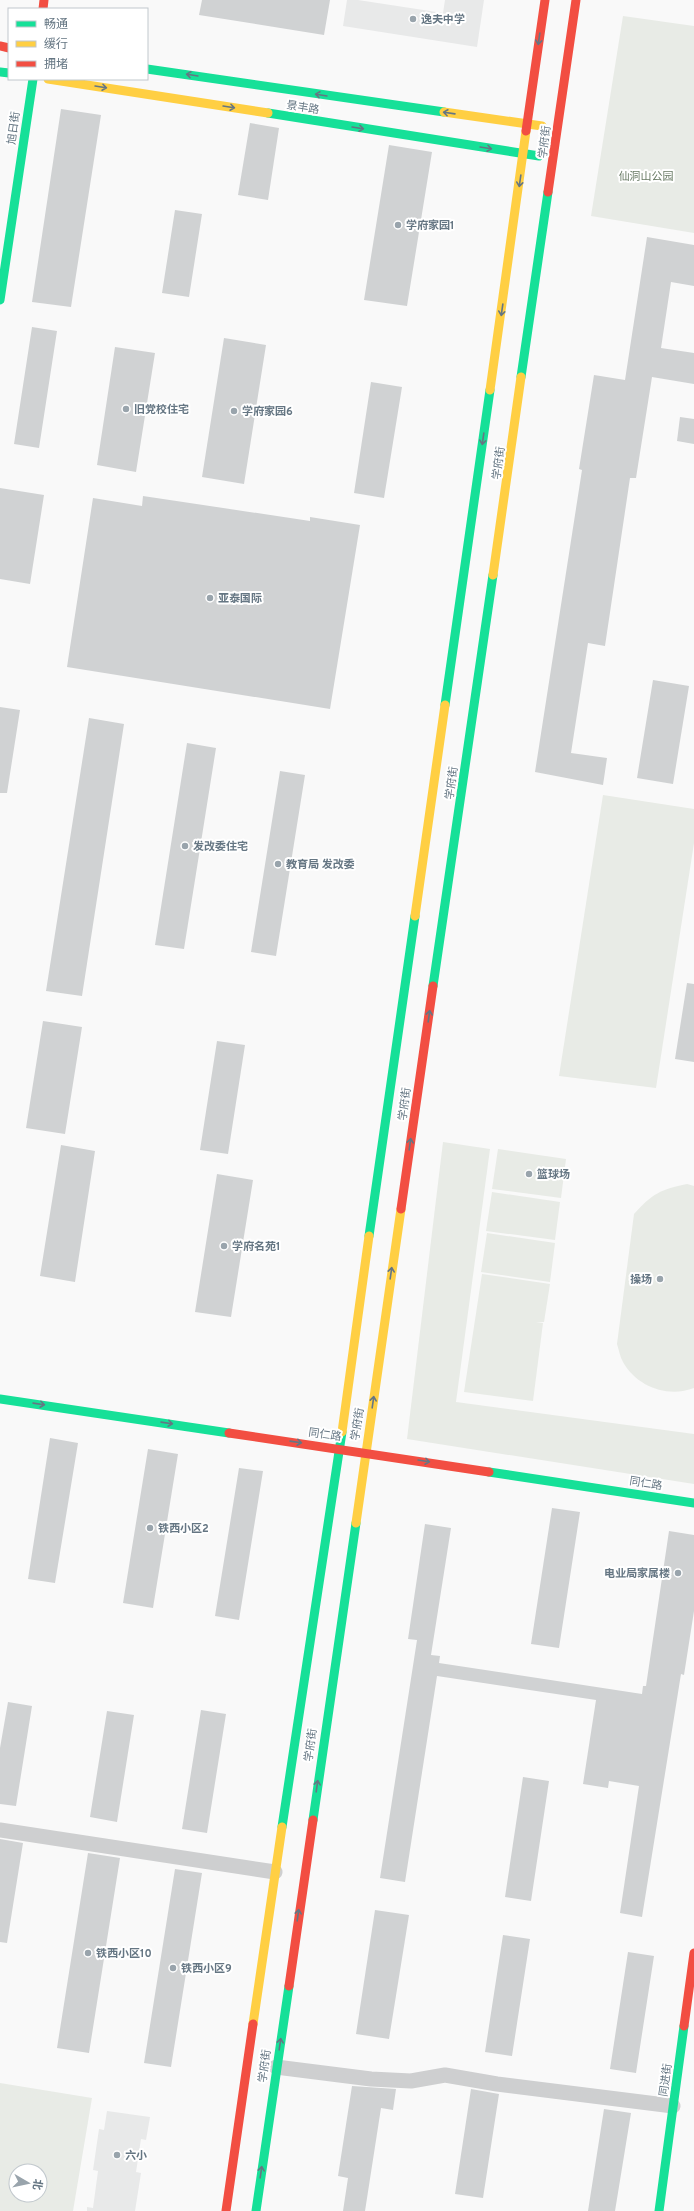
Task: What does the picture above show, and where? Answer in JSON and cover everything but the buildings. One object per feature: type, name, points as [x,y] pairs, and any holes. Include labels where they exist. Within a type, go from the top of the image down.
[{"type":"main road","name":"学府街","points":[[226,2211],[338,1448],[337,1436],[524,154],[545,0]]},
{"type":"main road","name":"学府街","points":[[256,2211],[365,1452],[364,1440],[554,158],[576,0]]},
{"type":"main road","name":"景丰路","points":[[148,68],[557,129]]},
{"type":"main road","name":"旭日街","points":[[0,300],[33,80]]},
{"type":"main road","name":"景丰路","points":[[54,80],[554,158]]},
{"type":"main road","points":[[0,1390],[71,1400]]},
{"type":"main road","name":"同仁路","points":[[0,1399],[365,1452],[694,1503]]},
{"type":"main road","name":"同仁路","points":[[337,1436],[364,1440]]},
{"type":"main road","name":"同进街","points":[[659,2211],[694,1953]]},
{"type":"street","points":[[0,1830],[275,1872]]},
{"type":"street","points":[[276,2067],[371,2079],[412,2081],[445,2075],[497,2084],[673,2106]]},
{"type":"shaded area","name":"逸夫中学","points":[[347,0],[358,0],[443,13],[445,0],[484,0],[477,47],[343,26]]},
{"type":"shaded area","name":"六小","points":[[107,2111],[150,2117],[146,2140],[141,2139],[136,2172],[141,2173],[135,2211],[87,2211],[87,2207],[93,2208],[98,2171],[93,2170],[99,2129],[104,2130]]},
{"type":"green space","name":"仙洞山公园","points":[[623,16],[694,26],[694,233],[591,216]]},
{"type":"green space","points":[[603,795],[694,809],[694,843],[656,1088],[559,1076]]},
{"type":"green space","points":[[443,1142],[490,1149],[456,1402],[694,1434],[694,1484],[407,1439]]},
{"type":"green space","name":"篮球场","points":[[498,1149],[566,1159],[561,1198],[492,1189]]},
{"type":"green space","name":"操场","points":[[687,1184],[694,1186],[694,1388],[674,1392],[654,1388],[636,1378],[623,1362],[617,1344],[634,1214],[658,1193],[670,1188]]},
{"type":"green space","name":"篮球场","points":[[492,1192],[560,1202],[555,1240],[486,1231]]},
{"type":"green space","points":[[487,1233],[555,1243],[550,1282],[481,1272]]},
{"type":"green space","points":[[482,1274],[550,1284],[544,1322],[536,1322],[543,1323],[533,1401],[464,1392]]},
{"type":"green space","points":[[0,2083],[92,2098],[73,2211],[0,2211]]},
{"type":"traffic: fast","points":[[148,69],[444,112]]},
{"type":"traffic: fast","points":[[0,72],[8,73]]},
{"type":"traffic: fast","points":[[0,300],[33,80]]},
{"type":"traffic: fast","points":[[268,113],[539,156]]},
{"type":"traffic: fast","points":[[521,377],[548,192]]},
{"type":"traffic: fast","points":[[445,705],[490,390]]},
{"type":"traffic: fast","points":[[433,986],[493,575]]},
{"type":"traffic: fast","points":[[369,1236],[415,916]]},
{"type":"traffic: fast","points":[[0,1399],[229,1433]]},
{"type":"traffic: fast","points":[[282,1827],[342,1432]]},
{"type":"traffic: fast","points":[[489,1472],[694,1503]]},
{"type":"traffic: fast","points":[[313,1820],[356,1523]]},
{"type":"traffic: fast","points":[[256,2211],[289,1986]]},
{"type":"traffic: fast","points":[[659,2211],[684,2026]]},
{"type":"traffic: slow","points":[[54,80],[268,113]]},
{"type":"traffic: slow","points":[[444,112],[542,126]]},
{"type":"traffic: slow","points":[[490,390],[526,131]]},
{"type":"traffic: slow","points":[[493,575],[521,377]]},
{"type":"traffic: slow","points":[[415,916],[445,705]]},
{"type":"traffic: slow","points":[[356,1523],[401,1209]]},
{"type":"traffic: slow","points":[[342,1432],[369,1236]]},
{"type":"traffic: slow","points":[[253,2024],[282,1827]]},
{"type":"traffic: jam","points":[[43,8],[44,0]]},
{"type":"traffic: jam","points":[[526,131],[545,0]]},
{"type":"traffic: jam","points":[[548,192],[576,0]]},
{"type":"traffic: jam","points":[[0,46],[8,48]]},
{"type":"traffic: jam","points":[[401,1209],[433,986]]},
{"type":"traffic: jam","points":[[229,1433],[489,1472]]},
{"type":"traffic: jam","points":[[289,1986],[313,1820]]},
{"type":"traffic: jam","points":[[684,2026],[694,1953]]},
{"type":"traffic: jam","points":[[226,2211],[253,2024]]},
{"type":"place","name":"逸夫中学","points":[[413,19]]},
{"type":"place","name":"学府家园1","points":[[398,225]]},
{"type":"place","name":"旧党校住宅","points":[[126,409]]},
{"type":"place","name":"学府家园6","points":[[234,411]]},
{"type":"place","name":"亚泰国际","points":[[210,598]]},
{"type":"place","name":"发改委住宅","points":[[185,846]]},
{"type":"place","name":"教育局 发改委","points":[[278,864]]},
{"type":"place","name":"篮球场","points":[[529,1174]]},
{"type":"place","name":"学府名苑1","points":[[224,1246]]},
{"type":"place","name":"操场","points":[[660,1279]]},
{"type":"place","name":"铁西小区2","points":[[150,1528]]},
{"type":"place","name":"电业局家属楼","points":[[678,1573]]},
{"type":"place","name":"铁西小区10","points":[[88,1953]]},
{"type":"place","name":"铁西小区9","points":[[173,1968]]},
{"type":"place","name":"六小","points":[[117,2155]]}]
